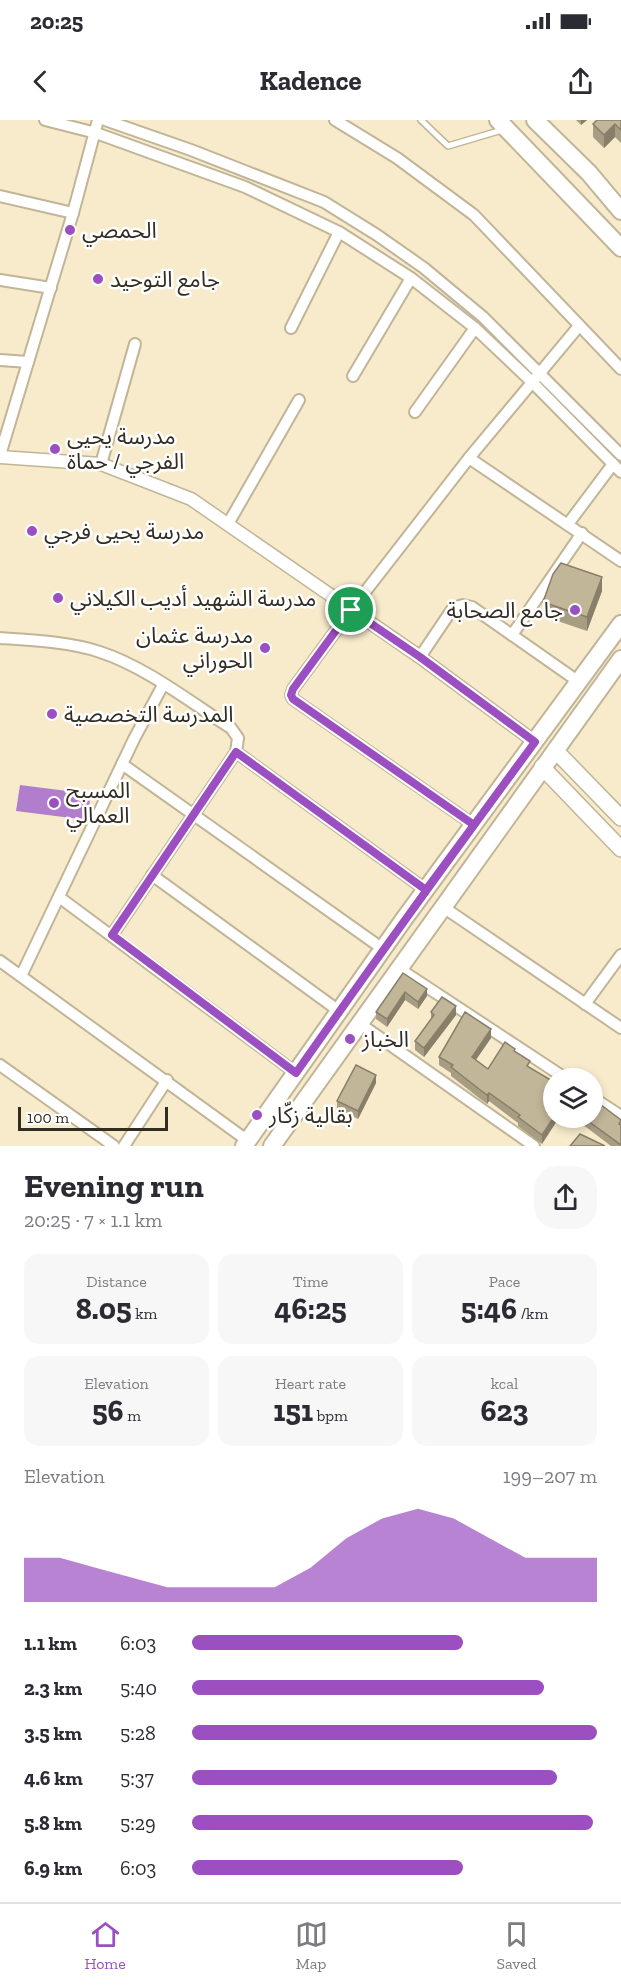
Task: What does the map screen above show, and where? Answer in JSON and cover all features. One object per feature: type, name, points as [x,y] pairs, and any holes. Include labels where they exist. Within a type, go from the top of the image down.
[{"type":"main road","points":[[536,120],[620,207]]},
{"type":"main road","points":[[502,125],[621,248]]},
{"type":"main road","points":[[246,1143],[383,949],[621,624]]},
{"type":"main road","points":[[272,1146],[620,661],[601,652]]},
{"type":"main road","points":[[555,750],[621,818]]},
{"type":"main road","points":[[542,768],[621,849]]},
{"type":"main road","points":[[507,780],[525,791]]},
{"type":"main road","points":[[357,986],[378,997]]},
{"type":"street","points":[[45,120],[96,133],[245,187],[339,232],[411,278],[475,328],[621,472]]},
{"type":"street","points":[[98,120],[73,213],[0,456],[101,464],[191,499],[420,657],[535,742]]},
{"type":"street","points":[[105,120],[324,202],[377,235],[424,268],[483,317],[621,455]]},
{"type":"street","points":[[335,120],[397,158],[474,214],[621,369]]},
{"type":"street","points":[[0,196],[73,213]]},
{"type":"street","points":[[291,328],[339,232]]},
{"type":"street","points":[[353,376],[411,278]]},
{"type":"street","points":[[0,280],[51,288]]},
{"type":"street","points":[[474,825],[293,699],[291,695],[293,689],[351,610],[469,458],[579,326]]},
{"type":"street","points":[[415,412],[475,328]]},
{"type":"street","points":[[101,464],[135,344]]},
{"type":"street","points":[[0,360],[28,362]]},
{"type":"street","points":[[228,524],[299,400]]},
{"type":"street","points":[[469,458],[621,561]]},
{"type":"street","points":[[568,524],[612,464]]},
{"type":"street","points":[[512,635],[582,533]]},
{"type":"street","points":[[420,657],[453,608],[463,605],[472,607],[579,682]]},
{"type":"street","points":[[0,638],[43,641],[98,651],[133,665],[231,728],[238,738],[236,752],[112,935]]},
{"type":"street","points":[[21,976],[122,764],[163,685]]},
{"type":"street","points":[[236,752],[426,890]]},
{"type":"street","points":[[122,764],[383,949]]},
{"type":"street","points":[[152,875],[339,1011]]},
{"type":"street","points":[[59,897],[296,1073]]},
{"type":"street","points":[[443,907],[621,1028]]},
{"type":"street","points":[[585,1004],[621,955]]},
{"type":"street","points":[[0,961],[167,1080],[246,1143]]},
{"type":"street","points":[[398,968],[550,1068]]},
{"type":"street","points":[[359,1023],[534,1146]]},
{"type":"street","points":[[0,1065],[114,1146]]},
{"type":"street","points":[[124,1146],[167,1080]]},
{"type":"street","points":[[603,1104],[621,1116]]},
{"type":"lane","points":[[421,120],[448,146],[502,125]]},
{"type":"shaded area","name":"المسبح العمالي","points":[[20,785],[91,794],[87,820],[16,811]]},
{"type":"building","points":[[597,120],[621,120],[621,130],[615,124],[604,135],[593,124]]},
{"type":"building","points":[[561,563],[602,577],[587,617],[543,602],[553,574]]},
{"type":"building","points":[[403,973],[427,989],[418,1002],[405,992],[387,1019],[376,1012]]},
{"type":"building","points":[[442,997],[456,1006],[424,1048],[415,1041],[434,1015],[431,1012]]},
{"type":"building","points":[[465,1012],[491,1029],[472,1057],[488,1069],[505,1042],[530,1061],[527,1066],[543,1075],[543,1128],[547,1128],[542,1135],[518,1117],[520,1115],[489,1093],[487,1095],[451,1067],[453,1065],[439,1057]]},
{"type":"building","points":[[356,1065],[376,1075],[358,1111],[337,1101]]},
{"type":"building","points":[[603,1106],[621,1120],[619,1124],[621,1125],[621,1145],[598,1128],[603,1128]]},
{"type":"building","points":[[580,1134],[605,1146],[570,1146]]},
{"type":"place","name":"الحمصي","points":[[70,230]]},
{"type":"place","name":"جامع التوحيد","points":[[98,279]]},
{"type":"place","name":"مدرسة يحيى الفرجي / حماة","points":[[55,449]]},
{"type":"place","name":"مدرسة يحيى فرجي","points":[[32,531]]},
{"type":"place","name":"مدرسة الشهيد أديب الكيلاني","points":[[58,598]]},
{"type":"place","name":"جامع الصحابة","points":[[575,610]]},
{"type":"place","name":"مدرسة عثمان الحوراني","points":[[265,648]]},
{"type":"place","name":"المدرسة التخصصية","points":[[52,714]]},
{"type":"place","name":"المسبح العمالي","points":[[54,803]]},
{"type":"place","name":"الخباز","points":[[350,1039]]},
{"type":"place","name":"بقالية زكّار","points":[[257,1115]]},
{"type":"route","points":[[351,610],[293,689],[291,695],[293,699],[474,825],[426,890],[236,752],[112,935],[296,1073],[404,919],[426,890],[474,825],[535,742],[420,657],[351,610]]}]
